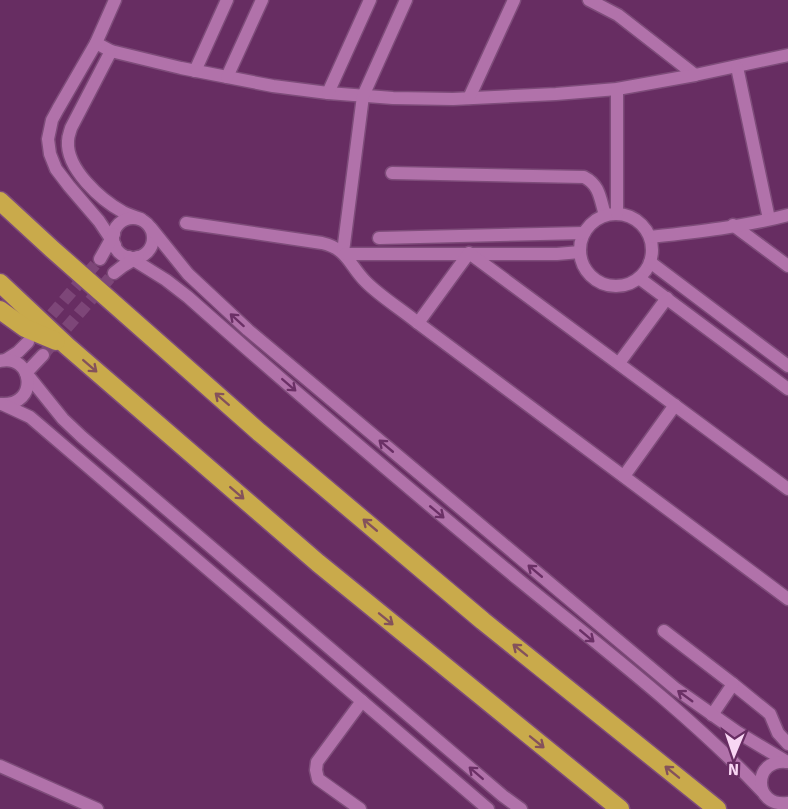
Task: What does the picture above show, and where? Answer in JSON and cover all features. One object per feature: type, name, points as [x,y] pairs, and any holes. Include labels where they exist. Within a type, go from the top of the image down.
[{"type":"highway","points":[[0,201],[259,432],[483,621],[717,809]]},
{"type":"highway","points":[[0,284],[67,346],[318,564],[620,809]]},
{"type":"highway","points":[[0,310],[25,328],[67,346]]},
{"type":"street","points":[[116,0],[96,43],[52,120],[48,133],[48,145],[56,169],[113,239],[118,251],[134,258],[189,297],[388,472],[666,701],[714,743],[769,800],[780,806],[788,803]]},
{"type":"street","points":[[195,71],[227,0]]},
{"type":"street","points":[[227,77],[262,0]]},
{"type":"street","points":[[328,93],[370,0]]},
{"type":"street","points":[[344,253],[363,96],[406,0]]},
{"type":"street","points":[[469,98],[514,0]]},
{"type":"street","points":[[589,0],[618,15],[695,75]]},
{"type":"street","points":[[96,43],[111,51],[195,71],[273,86],[393,98],[469,98],[617,89],[737,67],[788,55]]},
{"type":"street","points":[[111,51],[68,138],[68,149],[76,168],[93,189],[123,212],[147,223],[188,274],[248,330],[676,689],[768,752],[788,761]]},
{"type":"street","points":[[650,237],[781,219],[737,67]]},
{"type":"street","points":[[611,214],[617,89]]},
{"type":"street","points":[[392,173],[584,177],[596,185],[611,214]]},
{"type":"street","points":[[611,214],[628,216],[638,221],[650,237],[652,250],[650,262],[639,278],[621,285],[604,284],[594,279],[586,271],[580,252],[584,233],[591,224],[611,214]]},
{"type":"street","points":[[100,259],[121,222],[134,218],[141,219]]},
{"type":"street","points":[[186,223],[332,245],[344,253],[367,283],[418,323],[788,599]]},
{"type":"street","points":[[733,225],[788,266]]},
{"type":"street","points":[[114,273],[134,258],[144,254],[152,246],[151,228]]},
{"type":"street","points":[[379,238],[584,233]]},
{"type":"street","points":[[344,253],[557,254],[580,252]]},
{"type":"street","points":[[418,323],[470,253]]},
{"type":"street","points":[[470,253],[788,489]]},
{"type":"street","points":[[650,262],[788,366]]},
{"type":"street","points":[[639,278],[788,389]]},
{"type":"street","points":[[618,363],[667,298]]},
{"type":"street","points":[[2,359],[18,352],[28,342]]},
{"type":"street","points":[[26,372],[42,355]]},
{"type":"street","points":[[2,359],[18,364],[63,419],[82,437],[521,809]]},
{"type":"street","points":[[1,404],[16,402],[22,397],[28,383],[26,372]]},
{"type":"street","points":[[1,404],[30,417],[488,809]]},
{"type":"street","points":[[624,476],[675,405]]},
{"type":"street","points":[[664,631],[770,714],[778,733],[788,744]]},
{"type":"street","points":[[712,715],[733,684]]},
{"type":"street","points":[[360,809],[318,779],[316,762],[362,701]]},
{"type":"street","points":[[762,791],[761,778],[764,771],[774,763],[788,761]]},
{"type":"street","points":[[0,766],[97,809]]},
{"type":"tunnel","points":[[40,328],[100,259]]},
{"type":"tunnel","points":[[43,355],[114,273]]}]
